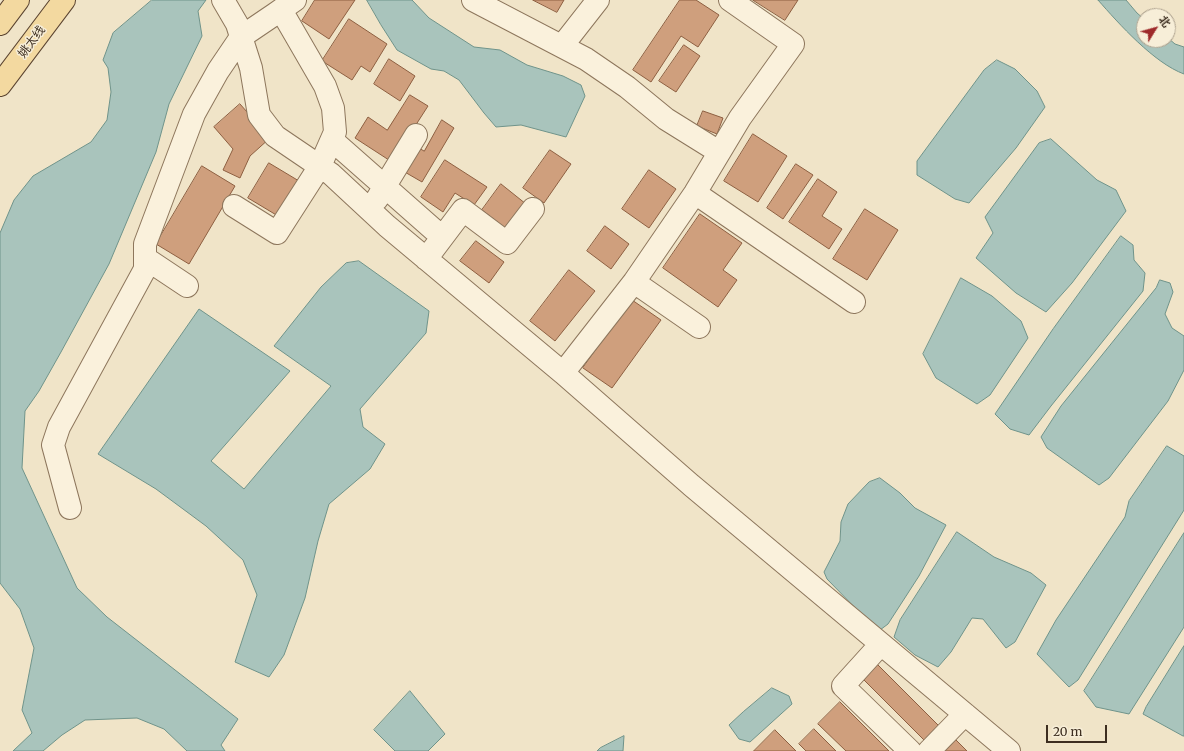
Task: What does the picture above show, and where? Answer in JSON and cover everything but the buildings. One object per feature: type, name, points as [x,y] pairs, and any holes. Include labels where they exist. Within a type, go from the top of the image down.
[{"type":"main road","points":[[0,24],[18,0]]},
{"type":"main road","name":"姚太线","points":[[0,85],[64,0]]},
{"type":"street","points":[[223,0],[241,37],[250,68],[259,115],[275,136],[331,174],[386,226],[563,373],[691,485],[1009,751]]},
{"type":"street","points":[[473,0],[586,59],[627,87],[666,119],[720,152]]},
{"type":"street","points":[[562,46],[598,0]]},
{"type":"street","points":[[563,373],[634,282],[695,193],[740,118],[793,44],[730,0]]},
{"type":"street","points":[[70,508],[53,445],[59,427],[145,269],[145,244],[194,114],[218,71],[241,37],[288,5],[325,86],[333,108],[335,132],[320,166],[277,233],[234,206]]},
{"type":"street","points":[[370,210],[416,135]]},
{"type":"street","points":[[332,140],[442,237]]},
{"type":"street","points":[[695,193],[854,302]]},
{"type":"street","points":[[426,259],[462,210],[507,243],[532,209]]},
{"type":"street","points":[[145,258],[187,286]]},
{"type":"street","points":[[634,282],[699,328]]},
{"type":"street","points":[[881,644],[843,686],[910,751]]},
{"type":"street","points":[[929,751],[965,714]]},
{"type":"water","points":[[152,0],[206,0],[198,11],[202,36],[169,104],[156,152],[109,264],[39,391],[25,411],[22,468],[77,588],[107,617],[238,719],[221,745],[225,751],[187,751],[164,729],[137,718],[85,720],[62,735],[43,751],[13,751],[32,733],[22,710],[34,648],[20,609],[0,583],[0,233],[14,200],[33,176],[91,142],[107,120],[111,92],[108,68],[103,60],[113,33]]},
{"type":"water","points":[[367,0],[412,0],[429,18],[474,47],[500,50],[527,65],[563,76],[581,85],[585,96],[566,137],[521,125],[496,127],[459,80],[444,71],[431,69],[397,50]]},
{"type":"water","points":[[1098,0],[1126,0],[1136,12],[1136,40],[1127,31]]},
{"type":"water","points":[[1176,44],[1184,47],[1184,74],[1173,69],[1145,48],[1176,48]]},
{"type":"water","points":[[997,60],[1015,69],[1037,91],[1045,107],[1016,148],[969,203],[955,199],[917,175],[917,161],[984,70]]},
{"type":"water","points":[[1051,139],[1097,180],[1116,190],[1126,211],[1072,283],[1046,312],[1016,293],[976,258],[993,233],[985,217],[1039,143]]},
{"type":"water","points":[[1121,236],[1133,245],[1134,260],[1145,273],[1143,291],[1029,435],[1010,429],[995,414],[1053,329]]},
{"type":"water","points":[[359,261],[429,311],[426,333],[360,409],[363,427],[385,444],[370,469],[329,504],[318,541],[305,598],[284,655],[269,677],[235,662],[257,595],[243,560],[206,526],[156,489],[98,454],[199,309],[290,371],[211,461],[244,489],[331,386],[274,346],[321,287],[346,263]]},
{"type":"water","points":[[961,278],[992,296],[1021,321],[1028,338],[990,395],[977,404],[936,378],[923,354]]},
{"type":"water","points":[[1160,280],[1170,283],[1173,292],[1165,314],[1172,328],[1184,336],[1184,370],[1168,401],[1109,478],[1099,485],[1047,448],[1041,437],[1061,406],[1156,288]]},
{"type":"water","points":[[1167,446],[1184,456],[1184,510],[1078,680],[1069,687],[1037,654],[1056,620],[1125,517],[1129,501]]},
{"type":"water","points":[[880,478],[900,493],[915,508],[946,525],[919,576],[888,624],[880,630],[866,619],[827,579],[824,572],[840,541],[841,522],[848,504],[869,482]]},
{"type":"water","points":[[957,532],[994,557],[1031,573],[1046,585],[1015,642],[1006,648],[983,619],[972,618],[951,652],[938,667],[915,655],[894,637],[900,620]]},
{"type":"water","points":[[1184,533],[1184,627],[1129,714],[1096,707],[1084,691]]},
{"type":"water","points":[[1184,646],[1184,736],[1183,736],[1143,714]]},
{"type":"water","points":[[772,688],[789,696],[792,704],[750,742],[739,739],[729,725]]},
{"type":"water","points":[[410,691],[445,734],[428,751],[395,751],[374,730]]},
{"type":"water","points":[[624,736],[623,751],[597,751],[600,748]]}]
